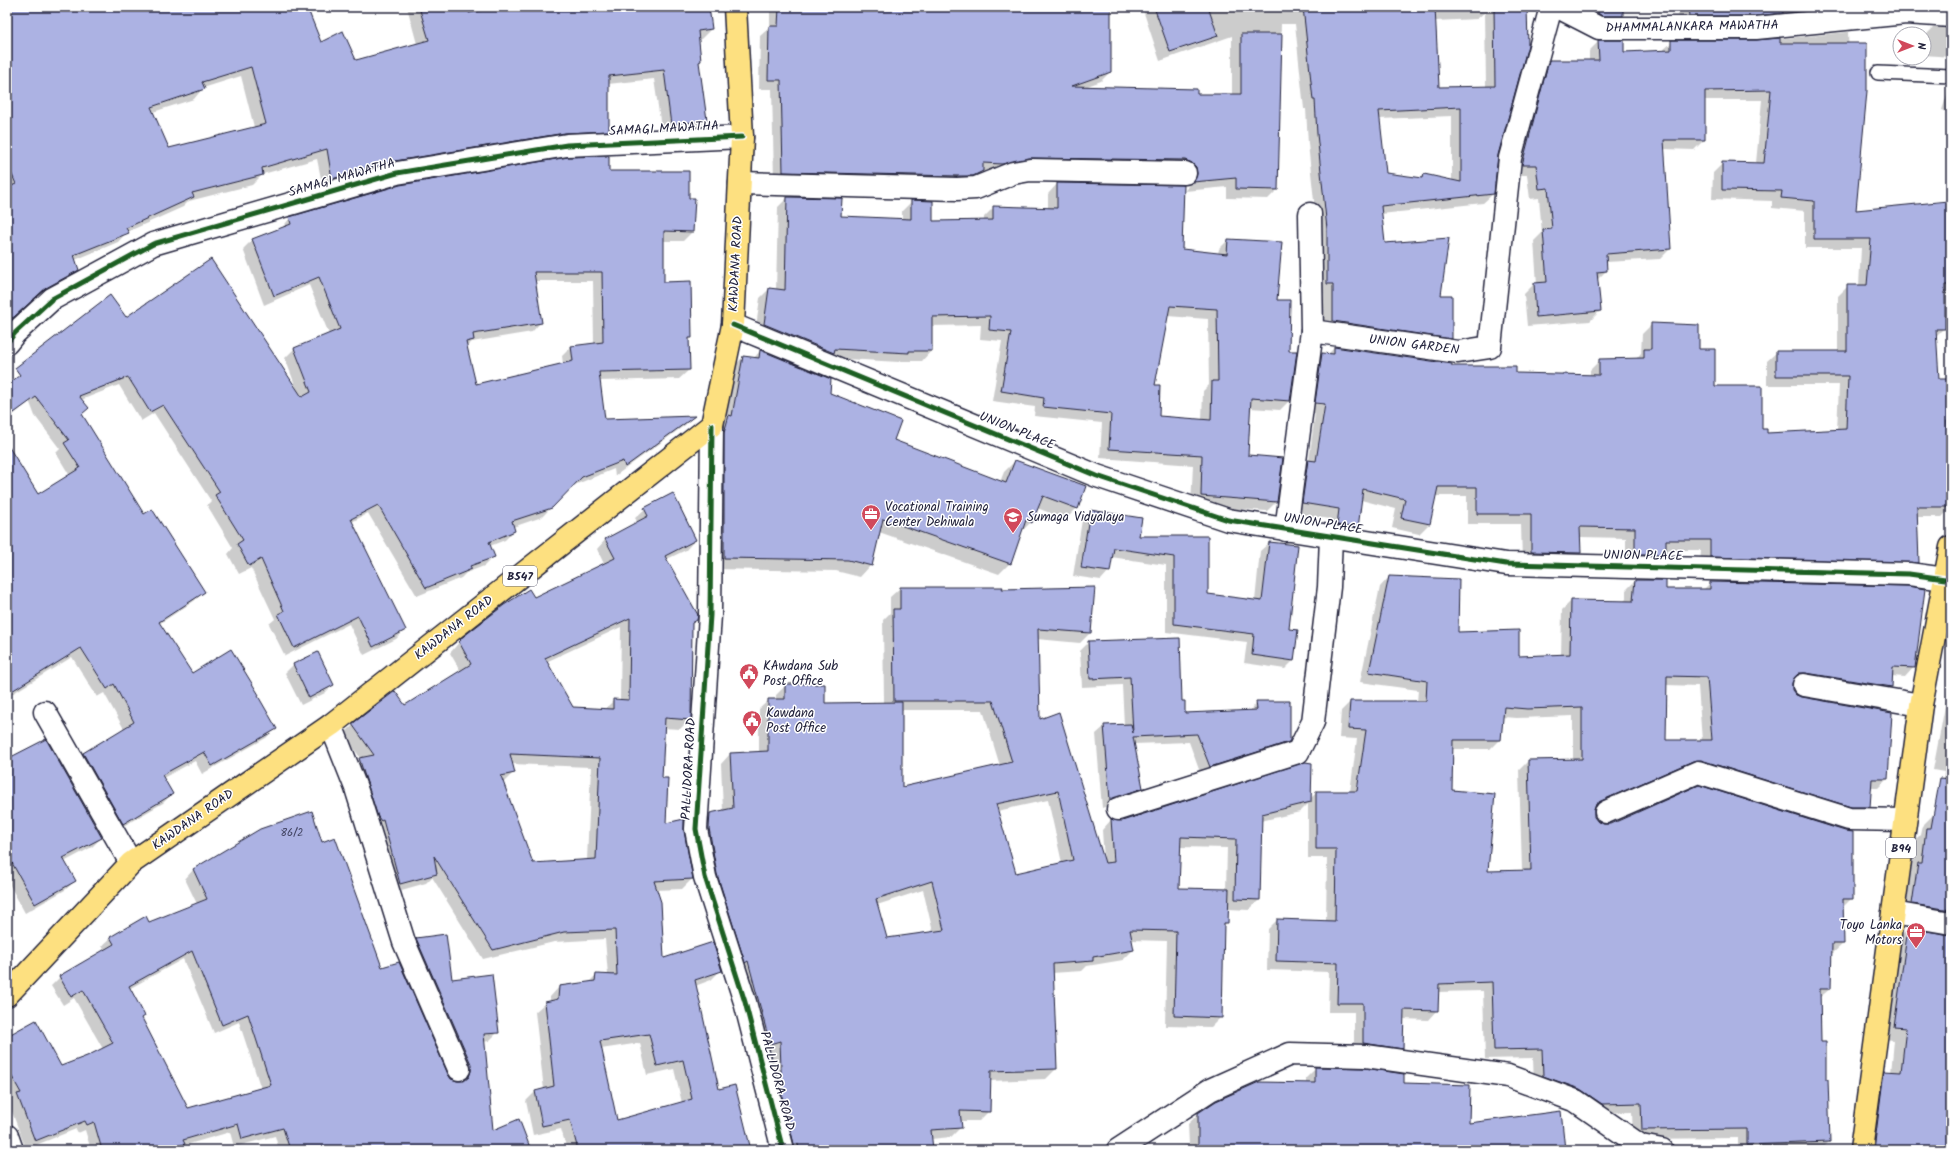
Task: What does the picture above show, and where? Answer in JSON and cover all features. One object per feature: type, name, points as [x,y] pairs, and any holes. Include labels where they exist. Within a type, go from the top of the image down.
[{"type":"main road","name":"KAWDANA ROAD","points":[[7,995],[132,863],[331,725],[712,425],[733,325],[742,137],[735,7]]},
{"type":"main road","name":"B94","points":[[1861,1150],[1921,705],[1950,554]]},
{"type":"street","name":"UNION GARDEN","points":[[1312,331],[1458,352],[1490,347],[1510,158],[1551,7]]},
{"type":"street","name":"DHAMMALANKARA MAWATHA","points":[[1558,7],[1599,28],[1756,28],[1906,10],[1951,16]]},
{"type":"street","name":"SAMAGI MAWATHA","points":[[7,343],[14,333],[52,299],[153,244],[397,173],[566,145],[742,137]]},
{"type":"street","points":[[740,183],[957,189],[976,188],[1013,173],[1030,170],[1185,173]]},
{"type":"street","points":[[1286,530],[1312,331],[1310,214]]},
{"type":"street","name":"UNION PLACE","points":[[733,325],[1097,476],[1228,520],[1506,564],[1909,574],[1945,579]]},
{"type":"street","name":"PALLIDORA ROAD","points":[[712,425],[710,615],[696,829],[705,877],[745,1002],[783,1150]]},
{"type":"street","points":[[1118,809],[1298,752],[1313,722],[1329,587],[1331,537]]},
{"type":"street","points":[[1804,685],[1921,705]]},
{"type":"street","points":[[45,712],[132,863]]},
{"type":"street","points":[[331,725],[356,788],[404,942],[459,1069]]},
{"type":"street","points":[[1606,812],[1698,772],[1849,819],[1905,820]]},
{"type":"street","points":[[1893,913],[1951,923]]},
{"type":"street","points":[[1118,1150],[1210,1090],[1290,1054],[1366,1056],[1508,1076],[1576,1101],[1641,1146],[1662,1150]]},
{"type":"street","points":[[7,1136],[12,1150]]},
{"type":"lane","points":[[1878,73],[1951,76]]},
{"type":"building","points":[[7,7],[307,7],[321,42],[343,31],[356,60],[429,40],[419,7],[467,7],[469,13],[500,7],[709,7],[712,29],[698,31],[701,61],[699,62],[707,120],[671,125],[664,70],[609,76],[609,131],[565,133],[395,161],[332,179],[327,149],[262,168],[263,175],[192,193],[194,197],[126,228],[129,233],[74,255],[79,270],[46,288],[14,317],[7,320],[7,188],[16,184],[7,163]],"holes":[[[251,67],[266,124],[169,148],[151,107],[205,89],[202,82]]]},
{"type":"building","points":[[779,7],[1111,7],[1111,72],[1072,86],[1197,89],[1197,94],[1241,94],[1241,34],[1282,34],[1278,190],[1236,189],[1236,178],[1193,182],[1197,174],[1196,167],[1192,163],[1185,160],[1030,158],[1002,164],[983,163],[983,171],[973,176],[783,172],[781,80],[768,80],[769,26],[778,26]]},
{"type":"building","points":[[1154,7],[1208,7],[1218,36],[1170,52]]},
{"type":"building","points":[[1303,7],[1435,7],[1439,87],[1495,86],[1494,7],[1527,7],[1528,45],[1498,155],[1494,194],[1381,206],[1385,243],[1449,238],[1441,295],[1452,295],[1452,339],[1333,321],[1333,284],[1327,284],[1327,229],[1315,100],[1313,100]],"holes":[[[1461,107],[1461,182],[1424,174],[1423,178],[1386,173],[1379,111]]]},
{"type":"building","points":[[1598,7],[1623,7],[1623,16],[1602,16],[1598,13]]},
{"type":"building","points":[[1688,7],[1783,7],[1783,13],[1755,16],[1689,16]]},
{"type":"building","points":[[1780,38],[1780,43],[1867,43],[1867,91],[1856,210],[1948,201],[1951,238],[1951,285],[1945,285],[1945,329],[1936,329],[1939,379],[1951,379],[1951,421],[1947,421],[1951,475],[1951,507],[1917,507],[1919,563],[1710,557],[1710,540],[1666,540],[1666,555],[1635,555],[1635,528],[1580,527],[1581,553],[1531,552],[1531,514],[1477,514],[1477,487],[1438,487],[1430,524],[1401,518],[1405,499],[1363,489],[1358,528],[1337,525],[1339,509],[1302,503],[1308,460],[1316,461],[1325,404],[1315,403],[1322,353],[1334,354],[1334,347],[1452,364],[1452,366],[1516,366],[1516,373],[1599,375],[1599,359],[1644,358],[1644,349],[1651,349],[1651,323],[1699,325],[1699,349],[1715,349],[1715,386],[1762,386],[1762,429],[1767,429],[1767,433],[1846,429],[1848,376],[1776,376],[1776,351],[1847,351],[1847,285],[1867,285],[1871,239],[1814,239],[1814,201],[1781,198],[1782,191],[1722,190],[1722,162],[1764,163],[1771,90],[1705,91],[1705,140],[1664,140],[1671,249],[1606,254],[1607,271],[1597,272],[1601,311],[1536,317],[1534,283],[1547,282],[1543,230],[1552,229],[1548,188],[1539,189],[1536,165],[1522,165],[1549,60],[1599,60],[1598,40],[1624,40],[1624,52],[1671,50],[1671,40],[1756,40]]},
{"type":"building","points":[[609,156],[609,171],[689,171],[689,198],[695,198],[693,232],[664,231],[664,282],[691,281],[692,338],[689,338],[690,370],[599,372],[605,419],[695,416],[625,467],[623,461],[582,477],[552,508],[512,521],[515,531],[489,542],[495,557],[470,566],[472,569],[426,588],[378,505],[351,519],[406,630],[373,647],[358,616],[294,648],[278,614],[284,611],[261,559],[249,566],[237,544],[243,540],[215,495],[220,492],[163,405],[150,412],[128,377],[79,396],[89,408],[82,414],[144,514],[152,509],[205,592],[159,622],[192,673],[231,649],[259,695],[258,696],[277,729],[212,766],[204,752],[162,775],[173,794],[123,824],[83,753],[134,722],[114,684],[107,689],[81,648],[7,694],[7,444],[38,494],[80,468],[64,443],[69,440],[36,397],[7,418],[7,385],[20,375],[15,368],[110,295],[126,317],[211,259],[302,397],[311,392],[294,348],[340,329],[319,277],[274,296],[252,239],[291,224],[289,217],[400,185],[568,157]],"holes":[[[534,272],[602,272],[603,342],[571,346],[573,361],[476,384],[466,342],[474,340],[473,334],[542,323]]]},
{"type":"building","points":[[1057,183],[1184,185],[1182,249],[1227,254],[1228,239],[1282,242],[1277,300],[1290,300],[1289,351],[1297,351],[1290,401],[1251,398],[1248,455],[1283,458],[1277,502],[1201,496],[1202,455],[1109,449],[1111,414],[1043,407],[1044,398],[1001,391],[1011,332],[989,330],[990,316],[932,317],[932,351],[909,351],[909,353],[835,349],[834,353],[764,324],[769,288],[785,290],[787,197],[842,198],[841,216],[911,219],[911,200],[933,201],[933,221],[993,220],[993,206],[1057,208]],"holes":[[[1170,306],[1217,309],[1218,381],[1212,381],[1211,420],[1159,416],[1160,385],[1155,385]]]},
{"type":"building","points":[[760,350],[831,379],[830,393],[901,421],[894,440],[1006,483],[1015,460],[1086,486],[1078,509],[1043,496],[1032,523],[1026,520],[1011,564],[883,519],[872,566],[848,560],[724,558],[724,433],[729,415],[732,416],[743,356],[759,358]]},
{"type":"building","points":[[673,493],[696,540],[665,556],[698,615],[697,620],[692,623],[691,720],[665,718],[662,778],[668,778],[666,823],[684,819],[684,831],[693,879],[654,881],[661,902],[664,958],[713,942],[722,971],[695,980],[719,1089],[735,1085],[751,1150],[578,1150],[570,1120],[542,1126],[535,1091],[554,1086],[545,1002],[558,999],[559,986],[595,981],[596,974],[617,975],[615,930],[564,932],[493,950],[434,856],[437,874],[400,884],[383,820],[381,821],[378,817],[359,758],[374,755],[352,724],[395,691],[405,705],[471,664],[459,642],[461,640],[460,639],[504,605],[529,589],[534,597],[615,558],[605,539],[648,516],[644,508]],"holes":[[[630,618],[629,700],[613,699],[613,709],[573,707],[545,658]],[[510,754],[600,758],[596,859],[533,863],[501,776],[515,773]],[[649,1034],[657,1066],[683,1060],[692,1099],[617,1120],[600,1041]]]},
{"type":"building","points":[[1090,510],[1142,518],[1139,536],[1208,536],[1208,594],[1262,601],[1269,542],[1298,545],[1289,629],[1298,630],[1294,661],[1252,655],[1254,634],[1174,624],[1174,557],[1114,548],[1110,572],[1081,568]]},
{"type":"building","points":[[1389,576],[1459,579],[1458,632],[1519,630],[1519,656],[1570,654],[1571,600],[1633,601],[1635,580],[1666,580],[1666,589],[1710,589],[1710,582],[1908,586],[1925,589],[1915,668],[1893,667],[1892,687],[1806,673],[1799,673],[1792,683],[1792,690],[1796,695],[1802,697],[1892,713],[1888,779],[1872,779],[1870,807],[1851,807],[1701,760],[1693,761],[1601,801],[1596,804],[1594,810],[1594,817],[1598,822],[1611,824],[1699,785],[1845,831],[1853,832],[1853,899],[1843,899],[1844,944],[1832,944],[1831,989],[1820,989],[1821,1042],[1826,1042],[1826,1079],[1828,1079],[1830,1142],[1747,1145],[1747,1129],[1642,1130],[1641,1103],[1602,1104],[1580,1089],[1543,1076],[1542,1049],[1494,1050],[1492,982],[1439,984],[1438,1011],[1404,1010],[1403,1049],[1363,1043],[1363,1003],[1337,1003],[1338,963],[1276,961],[1277,919],[1335,921],[1336,849],[1316,849],[1316,791],[1357,791],[1366,730],[1348,729],[1350,701],[1426,701],[1427,681],[1369,672]],"holes":[[[1667,676],[1707,677],[1712,740],[1666,740]],[[1504,707],[1527,709],[1582,707],[1582,759],[1528,760],[1531,870],[1488,871],[1495,794],[1452,790],[1453,740],[1501,740]]]},
{"type":"building","points":[[900,587],[1003,587],[1002,589],[1095,587],[1091,633],[1038,629],[1040,719],[1059,712],[1105,863],[1114,862],[1111,819],[1122,821],[1305,762],[1312,763],[1311,802],[1262,814],[1260,900],[1235,899],[1236,839],[1181,837],[1179,888],[1229,889],[1228,923],[1224,923],[1222,1018],[1174,1016],[1176,931],[1130,930],[1134,950],[1093,957],[1093,961],[1053,964],[1057,1069],[991,1071],[990,1112],[960,1111],[962,1128],[931,1130],[933,1150],[799,1150],[798,1144],[794,1144],[782,1097],[780,1041],[770,1044],[748,961],[745,963],[717,874],[709,828],[710,813],[733,808],[730,753],[768,751],[768,699],[785,699],[785,684],[825,684],[825,703],[902,702],[902,787],[1012,762],[993,701],[894,701],[893,609],[900,609]],"holes":[[[1058,791],[1073,860],[1016,873],[996,804]],[[932,881],[944,930],[887,938],[876,899]]]},
{"type":"building","points":[[1180,638],[1182,701],[1185,701],[1185,713],[1257,710],[1256,701],[1290,701],[1290,740],[1289,742],[1210,767],[1197,734],[1133,737],[1143,788],[1110,800],[1104,725],[1131,724],[1133,733],[1130,677],[1090,679],[1088,641]]},
{"type":"building","points":[[318,652],[334,685],[309,698],[293,664]]},
{"type":"building","points":[[46,739],[102,838],[63,858],[76,881],[35,904],[7,854],[7,759]]},
{"type":"building","points":[[1940,778],[1951,779],[1951,910],[1912,904],[1918,863],[1922,863],[1926,828],[1931,828]]},
{"type":"building","points":[[312,811],[322,842],[335,837],[382,967],[399,962],[451,1079],[464,1081],[469,1077],[471,1064],[416,938],[446,934],[452,979],[492,974],[499,1033],[484,1034],[493,1130],[519,1119],[531,1150],[290,1150],[283,1128],[242,1139],[238,1124],[183,1140],[185,1144],[165,1150],[102,1150],[94,1122],[87,1125],[85,1121],[35,1141],[17,1094],[21,1093],[7,1068],[7,1036],[36,1020],[61,1066],[87,1056],[113,1043],[83,990],[71,997],[59,976],[114,944],[110,937],[146,916],[149,922],[207,899],[193,869],[260,829]],"holes":[[[192,951],[222,1025],[248,1014],[271,1085],[188,1108],[142,1018],[145,1016],[129,986]]]},
{"type":"building","points":[[1908,928],[1951,935],[1951,1150],[1874,1150],[1884,1071],[1901,1072],[1906,1028],[1894,1027]]},
{"type":"building","points":[[1315,1067],[1365,1068],[1404,1074],[1404,1083],[1470,1085],[1469,1123],[1561,1111],[1565,1150],[1198,1149],[1198,1113],[1216,1101],[1259,1082],[1315,1083]]},
{"type":"cycle path","points":[[7,343],[15,333],[52,299],[153,244],[397,173],[567,145],[742,137]]},
{"type":"cycle path","points":[[733,325],[1097,476],[1228,520],[1506,564],[1909,574],[1945,579]]},
{"type":"cycle path","points":[[712,425],[710,615],[696,829],[705,877],[745,1002],[783,1150]]},
{"type":"place","name":"Vocational Training Center Dehiwala","points":[[871,531]]},
{"type":"place","name":"Sumaga Vidyalaya","points":[[1013,534]]},
{"type":"place","name":"KAwdana Sub Post Office","points":[[749,690]]},
{"type":"place","name":"Kawdana Post Office","points":[[752,737]]},
{"type":"place","name":"Toyo Lanka Motors","points":[[1916,949]]}]
